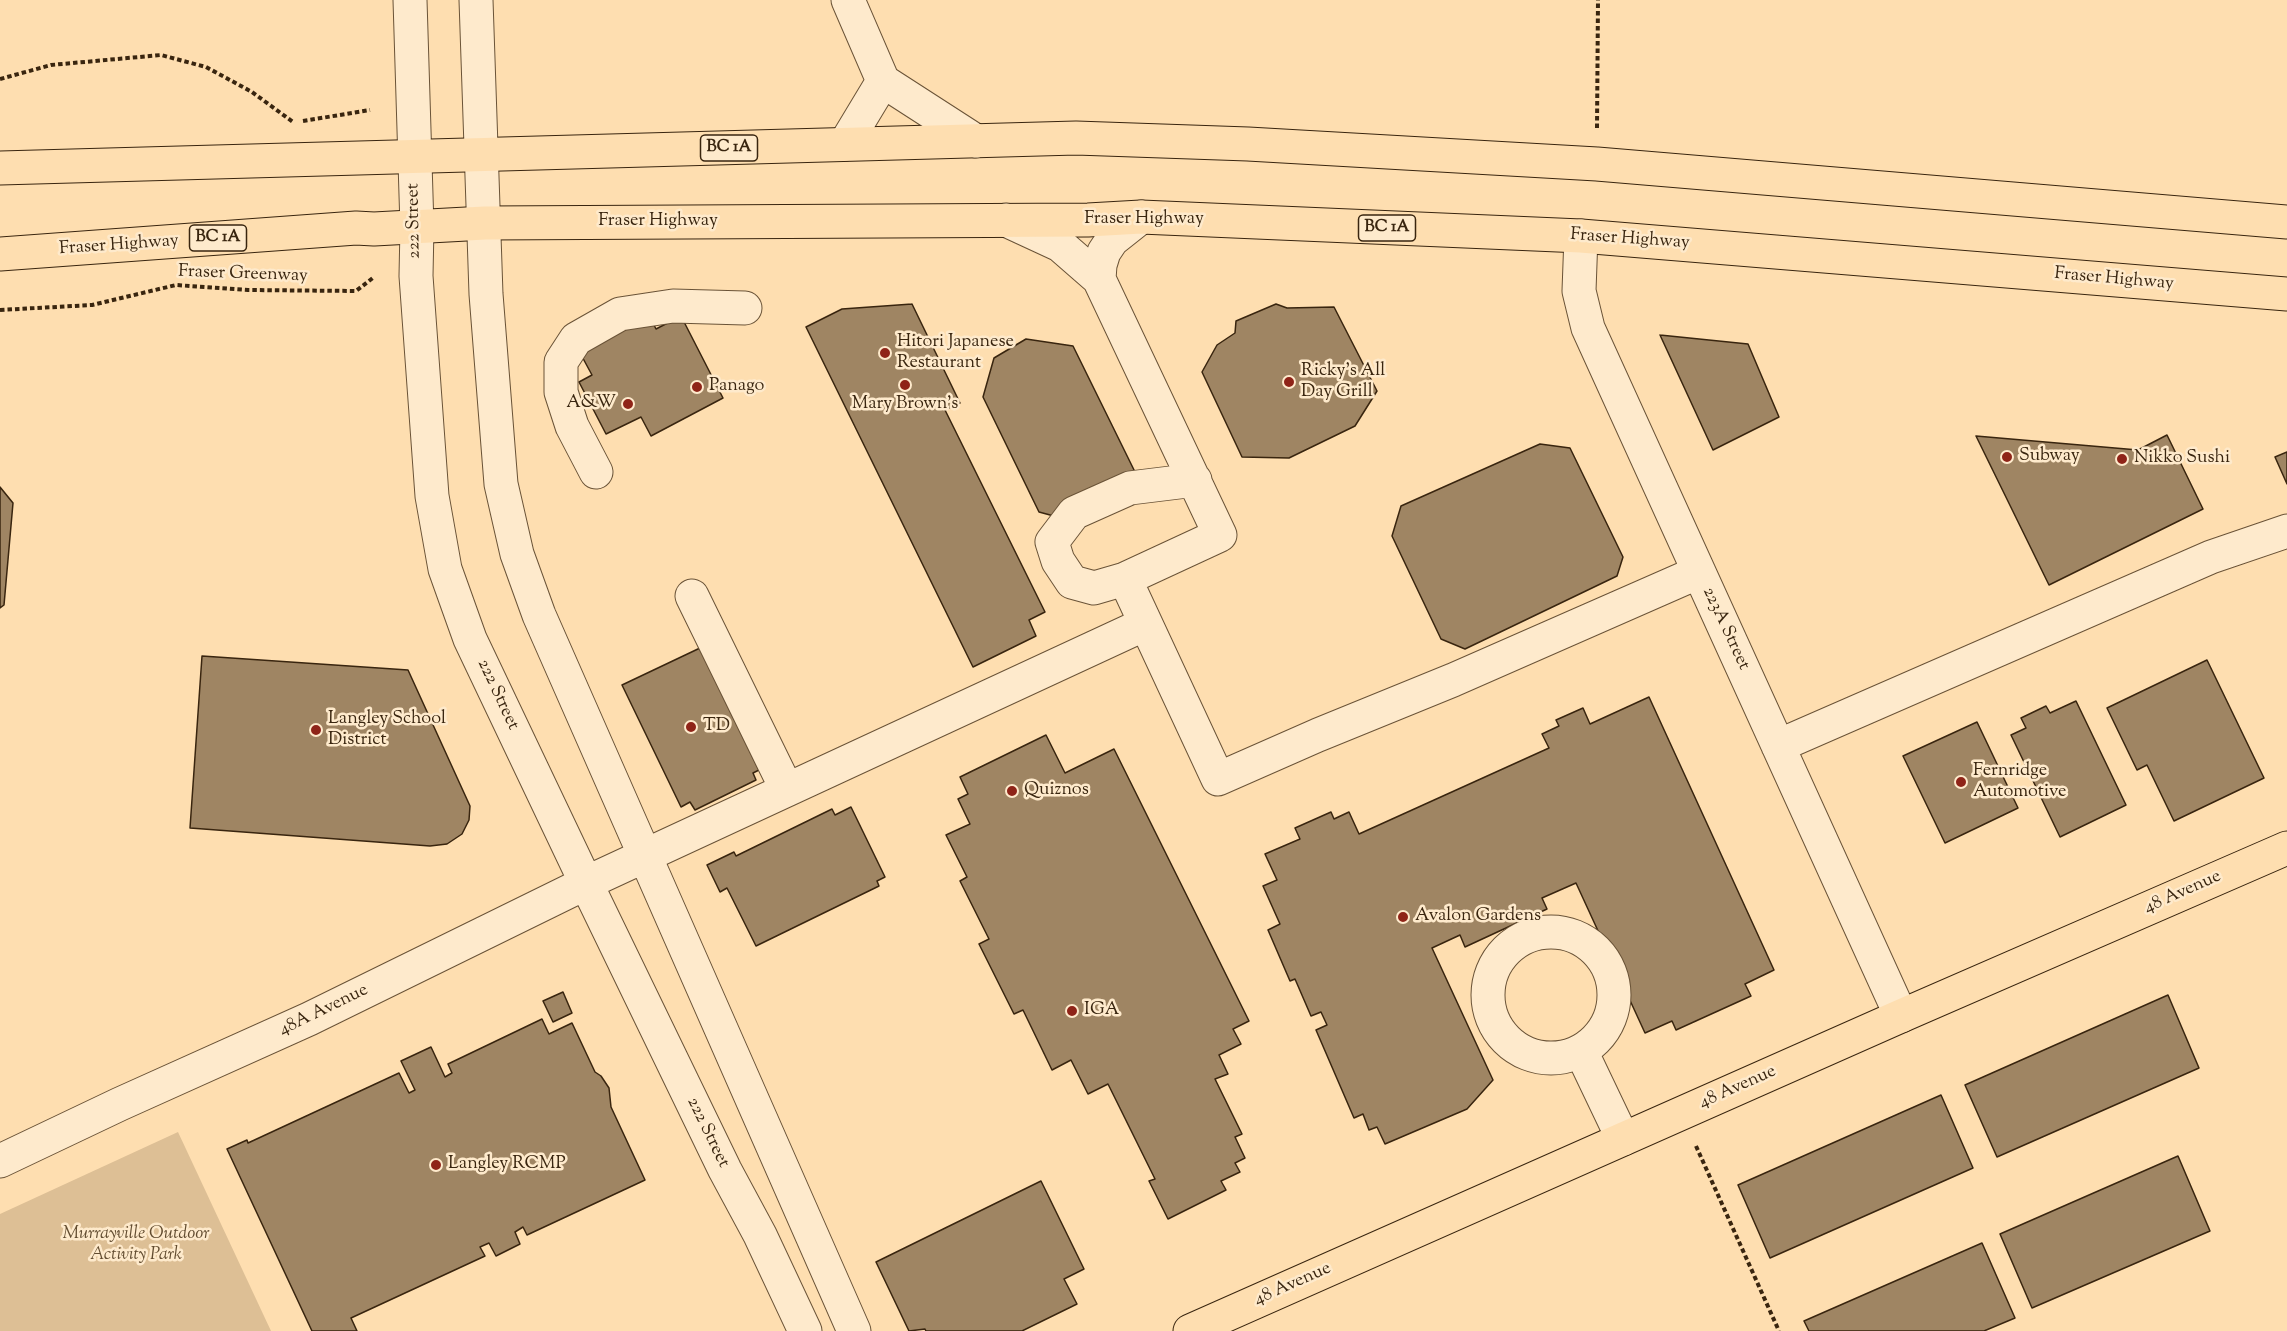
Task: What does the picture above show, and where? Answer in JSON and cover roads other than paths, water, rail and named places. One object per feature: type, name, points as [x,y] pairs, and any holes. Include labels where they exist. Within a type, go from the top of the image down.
[{"type":"main road","name":"BC 1A","points":[[0,168],[1076,138],[1248,144],[1597,164],[2287,222]]},
{"type":"main road","name":"Fraser Highway","points":[[0,254],[356,228],[485,223],[1141,217],[1581,236],[2287,294]]},
{"type":"main road","name":"48 Avenue","points":[[1190,1331],[1623,1138],[2287,848]]},
{"type":"street","name":"222 Street","points":[[410,0],[417,227],[416,276],[432,496],[445,569],[470,639],[586,883],[805,1331]]},
{"type":"street","points":[[476,0],[486,294],[501,484],[517,554],[539,615],[854,1331]]},
{"type":"street","points":[[848,0],[884,81],[976,141]]},
{"type":"street","points":[[845,144],[884,81]]},
{"type":"street","points":[[1100,279],[1100,265],[1104,252],[1112,240],[1141,217]]},
{"type":"street","points":[[1006,220],[1060,245],[1100,279],[1195,480],[1220,535],[1125,579],[1094,588],[1072,582],[1058,561],[1052,542],[1074,513],[1130,488],[1195,480]]},
{"type":"street","name":"223A Street","points":[[1581,236],[1579,291],[1588,328],[1901,1016]]},
{"type":"street","points":[[596,472],[572,426],[561,392],[561,362],[576,339],[620,314],[673,306],[745,308]]},
{"type":"street","points":[[1778,746],[2211,557],[2287,531]]},
{"type":"street","points":[[1125,579],[1218,779],[1453,680],[1699,572]]},
{"type":"street","points":[[692,596],[788,790]]},
{"type":"street","name":"48A Avenue","points":[[0,1161],[309,1019],[586,883],[1145,624]]},
{"type":"street","points":[[1581,1052],[1623,1138]]},
{"type":"place","name":"Hitori Japanese Restaurant","points":[[885,353]]},
{"type":"place","name":"Ricky's All Day Grill","points":[[1289,382]]},
{"type":"place","name":"Mary Brown's","points":[[905,385]]},
{"type":"place","name":"Panago","points":[[697,387]]},
{"type":"place","name":"A&W","points":[[628,404]]},
{"type":"place","name":"Subway","points":[[2007,457]]},
{"type":"place","name":"Nikko Sushi","points":[[2122,459]]},
{"type":"place","name":"TD","points":[[691,727]]},
{"type":"place","name":"Langley School District","points":[[316,730]]},
{"type":"place","name":"Fernridge Automotive","points":[[1961,782]]},
{"type":"place","name":"Quiznos","points":[[1012,791]]},
{"type":"place","name":"Avalon Gardens","points":[[1403,917]]},
{"type":"place","name":"IGA","points":[[1072,1011]]},
{"type":"place","name":"Langley RCMP","points":[[436,1165]]},
{"type":"park label","name":"Murrayville Outdoor Activity Park","points":[[136,1245]]}]
